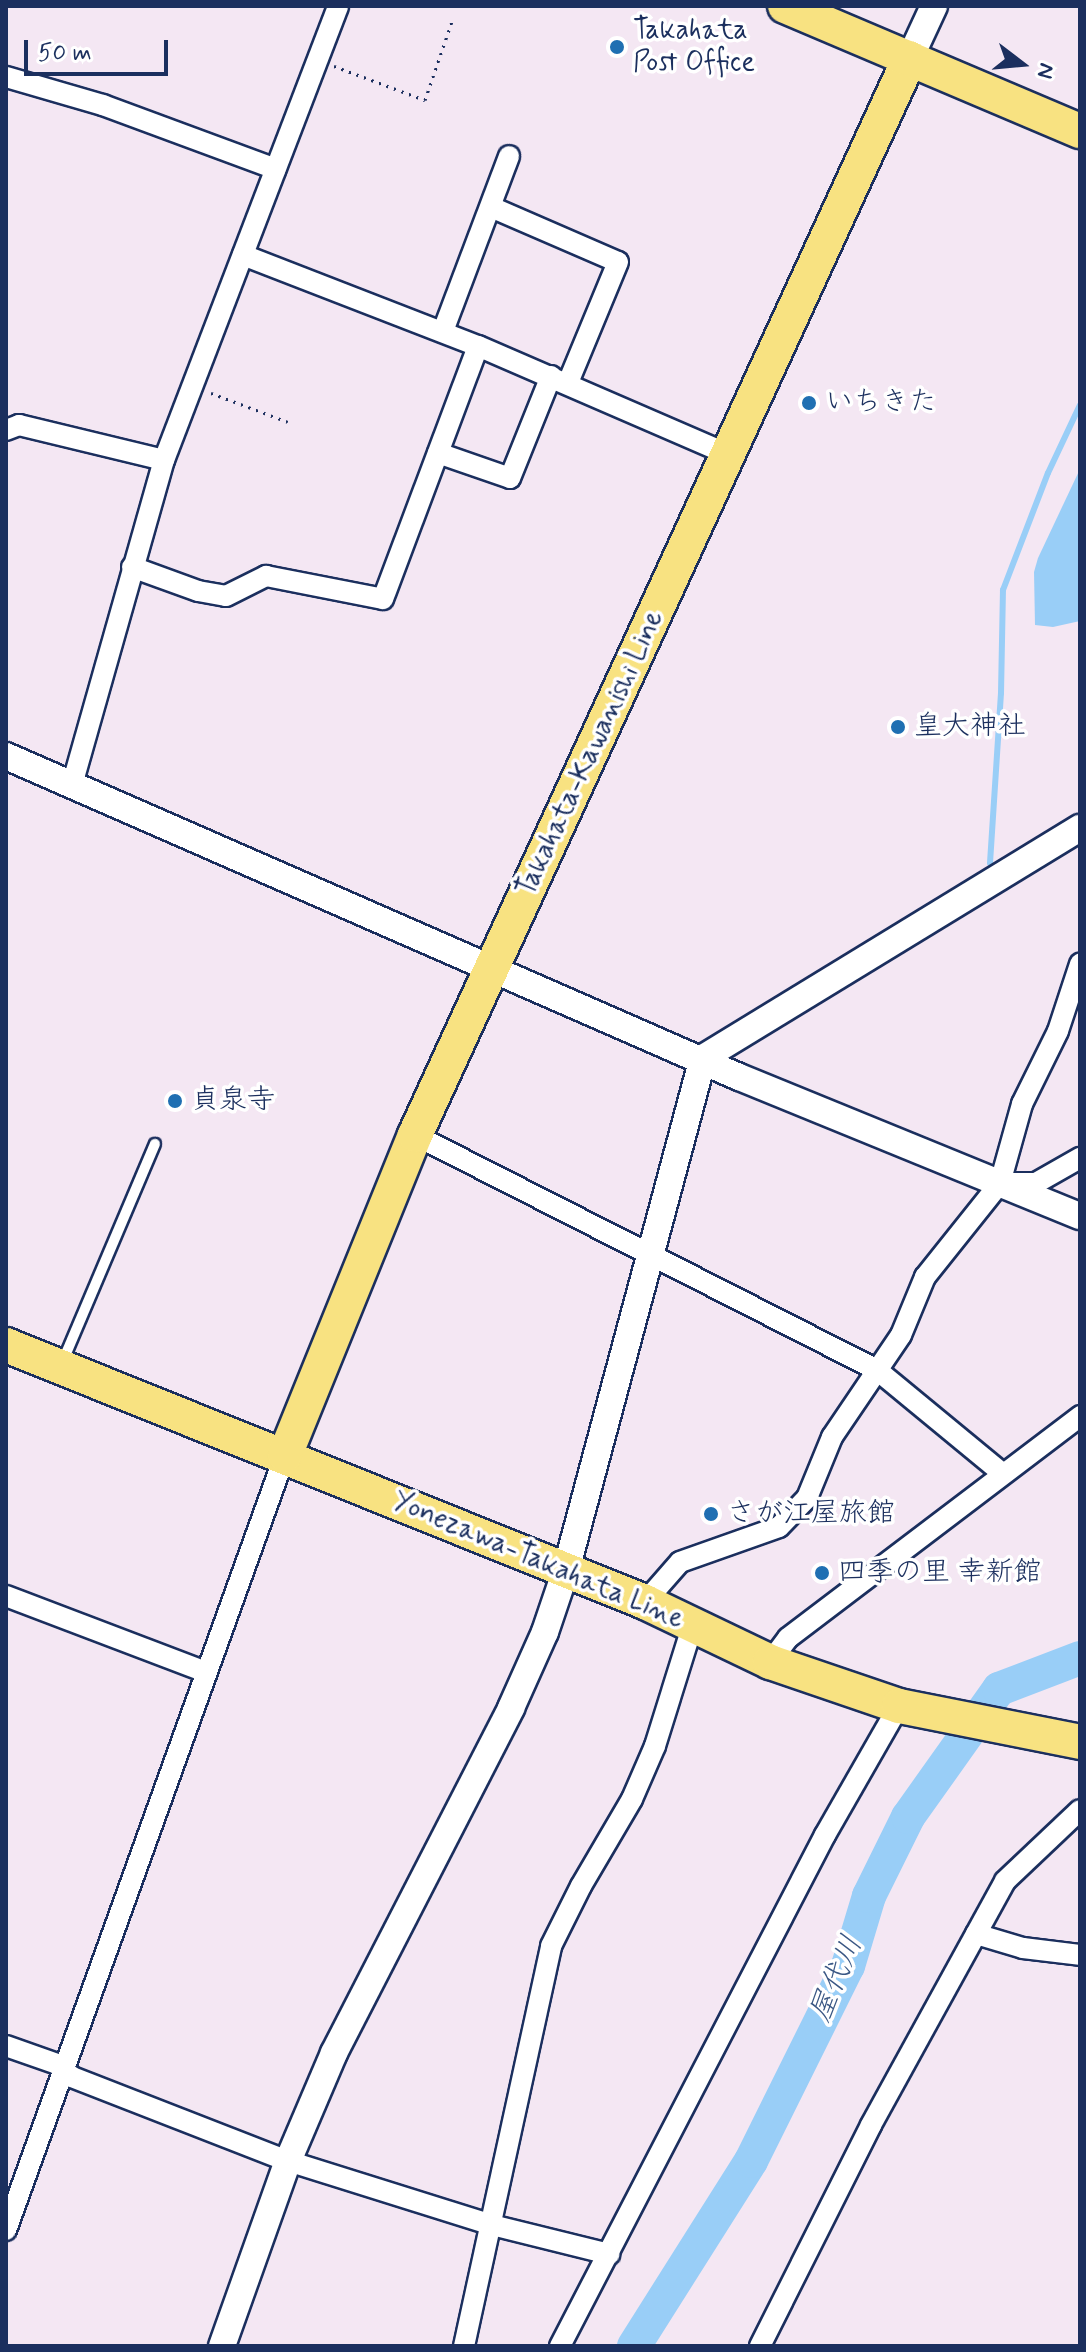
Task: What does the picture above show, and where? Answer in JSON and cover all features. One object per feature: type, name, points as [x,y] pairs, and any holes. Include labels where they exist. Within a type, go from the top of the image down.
[{"type":"main road","points":[[785,6],[1080,131]]},
{"type":"main road","name":"Takahata-Kawanishi Line","points":[[285,1455],[415,1135],[910,58]]},
{"type":"main road","name":"Yonezawa-Takahata Line","points":[[6,1345],[645,1602],[770,1662],[911,1708],[1080,1742]]},
{"type":"street","points":[[72,785],[164,460],[320,60],[338,6]]},
{"type":"street","points":[[910,58],[934,6]]},
{"type":"street","points":[[6,77],[103,105],[276,169]]},
{"type":"street","points":[[443,331],[509,156]]},
{"type":"street","points":[[438,453],[510,478],[618,262],[491,207]]},
{"type":"street","points":[[243,255],[443,331],[730,455]]},
{"type":"street","points":[[132,567],[198,591],[226,596],[266,576],[383,599],[478,346]]},
{"type":"street","points":[[6,430],[19,425],[164,460]]},
{"type":"street","points":[[7,761],[72,785],[491,969],[703,1058],[739,1077],[1080,1216]]},
{"type":"street","points":[[222,2346],[288,2161],[334,2053],[511,1708],[545,1632],[566,1570],[703,1058],[1080,828]]},
{"type":"street","points":[[645,1602],[680,1562],[779,1527],[792,1517],[807,1498],[832,1437],[901,1335],[925,1277],[1000,1183],[1022,1104],[1058,1031],[1080,964]]},
{"type":"street","points":[[415,1135],[877,1370],[1002,1473]]},
{"type":"street","points":[[1000,1183],[1036,1183],[1080,1158]]},
{"type":"street","points":[[770,1662],[788,1638],[1080,1416]]},
{"type":"street","points":[[6,2230],[285,1455]]},
{"type":"street","points":[[6,1596],[206,1672]]},
{"type":"street","points":[[464,2346],[551,1946],[581,1886],[632,1799],[655,1746],[692,1627]]},
{"type":"street","points":[[560,2346],[825,1835],[911,1708]]},
{"type":"street","points":[[760,2346],[871,2125],[1005,1881],[1080,1810]]},
{"type":"street","points":[[976,1934],[1023,1948],[1080,1955]]},
{"type":"street","points":[[6,2046],[64,2070],[72,2077],[288,2161],[492,2225],[609,2254]]},
{"type":"lane","points":[[60,1368],[155,1144]]},
{"type":"path","points":[[320,60],[425,100],[452,21]]},
{"type":"path","points":[[193,386],[288,422]]},
{"type":"water","points":[[1080,469],[1080,621],[1053,627],[1035,625],[1034,572],[1038,558]]},
{"type":"waterway","points":[[990,863],[1001,693],[1003,590],[1048,473],[1080,405]]},
{"type":"waterway","name":"屋代川","points":[[634,2346],[751,2161],[848,1966],[869,1896],[908,1817],[999,1689],[1080,1658]]},
{"type":"place","name":"Takahata Post Office","points":[[617,47]]},
{"type":"place","name":"いちきた","points":[[809,403]]},
{"type":"place","name":"皇大神社","points":[[898,727]]},
{"type":"place","name":"貞泉寺","points":[[175,1101]]},
{"type":"place","name":"さが江屋旅館","points":[[711,1514]]},
{"type":"place","name":"四季の里 幸新館","points":[[822,1573]]}]
